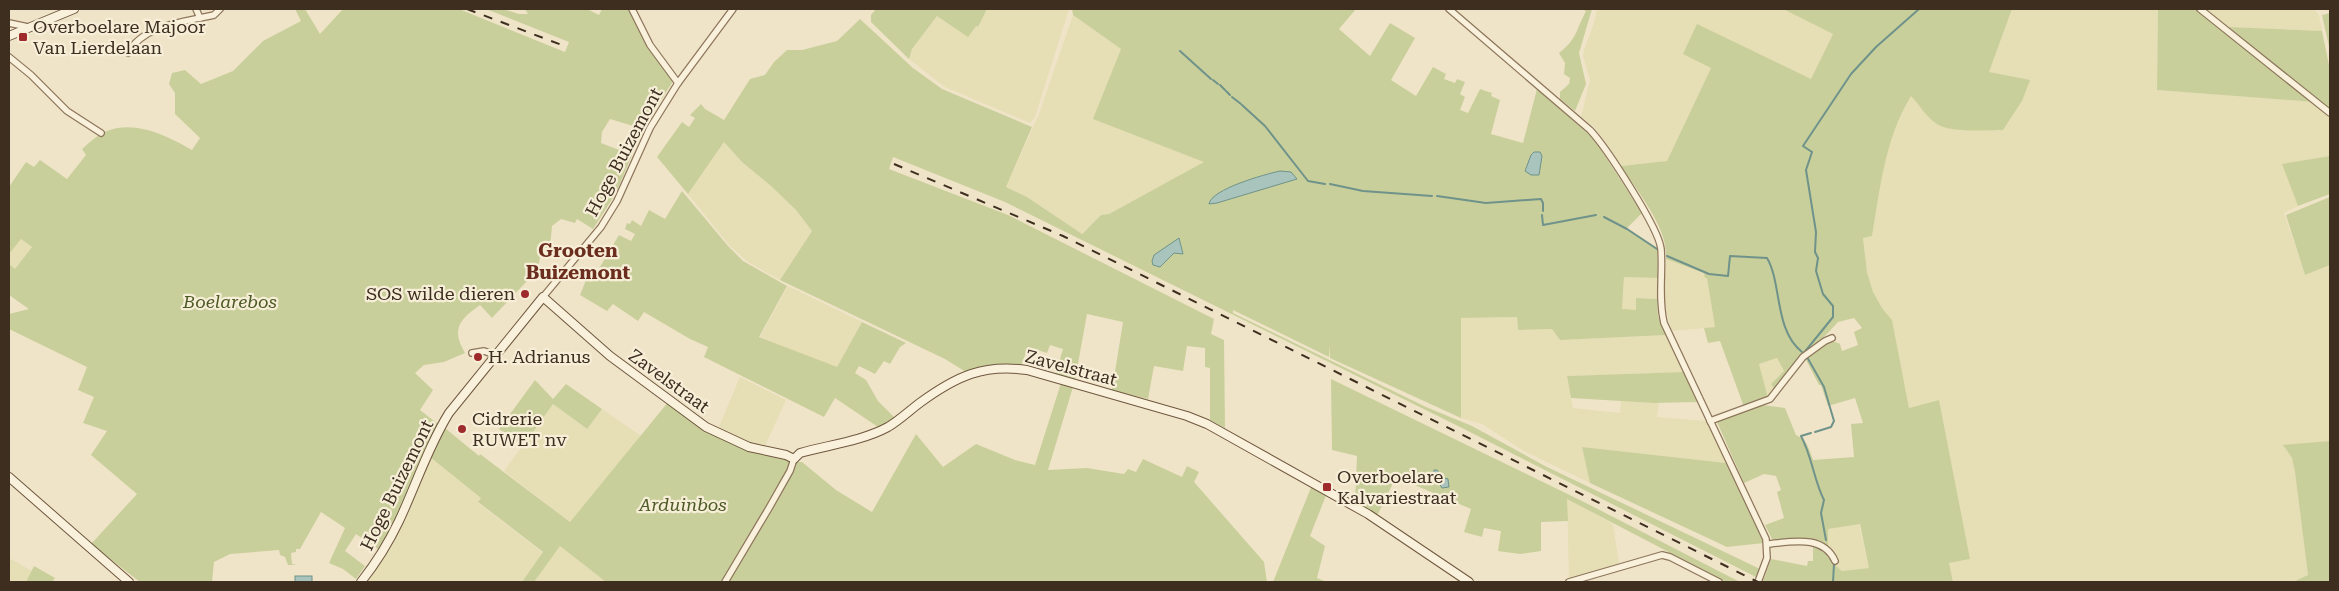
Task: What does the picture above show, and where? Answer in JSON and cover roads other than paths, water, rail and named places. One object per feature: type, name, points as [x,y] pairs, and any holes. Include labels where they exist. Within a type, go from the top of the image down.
[{"type":"street","points":[[9,36],[74,9]]},
{"type":"street","points":[[196,9],[200,18]]},
{"type":"street","points":[[128,53],[140,37],[158,29],[214,15],[220,9]]},
{"type":"street","points":[[632,9],[650,45],[678,83]]},
{"type":"street","name":"Hoge Buizemont","points":[[361,582],[375,563],[399,521],[442,424],[495,355],[606,218],[617,201],[650,128],[678,83],[733,9]]},
{"type":"street","points":[[1449,9],[1590,130],[1605,148],[1659,240],[1660,302],[1664,323],[1767,544],[1767,558],[1758,582]]},
{"type":"street","points":[[2200,9],[2330,113]]},
{"type":"street","points":[[9,23],[28,27]]},
{"type":"street","points":[[9,57],[31,75],[67,111],[101,133]]},
{"type":"street","name":"Zavelstraat","points":[[543,297],[610,356],[706,428],[749,447],[786,455],[794,459],[800,453],[887,427],[922,401],[968,375],[987,368],[1006,367],[1028,370],[1207,424],[1368,514],[1469,582]]},
{"type":"street","points":[[1710,421],[1770,399],[1803,357],[1832,338]]},
{"type":"street","points":[[472,353],[480,350],[495,355]]},
{"type":"street","points":[[725,582],[770,508],[794,459]]},
{"type":"street","points":[[9,477],[129,582]]},
{"type":"street","points":[[1767,544],[1813,542],[1832,552],[1835,561]]},
{"type":"street","points":[[1569,582],[1662,555],[1670,557],[1719,582]]},
{"type":"water","points":[[1534,152],[1540,152],[1542,156],[1539,175],[1531,175],[1525,171]]},
{"type":"water","points":[[1280,171],[1291,172],[1297,179],[1209,204],[1212,198],[1229,188]]},
{"type":"water","points":[[1179,238],[1183,254],[1174,253],[1160,267],[1153,265],[1154,255]]},
{"type":"water","points":[[1434,470],[1437,470],[1444,478],[1448,479],[1449,487],[1442,488],[1439,483],[1441,479],[1433,476]]},
{"type":"water","points":[[295,576],[312,576],[312,582],[295,582]]},
{"type":"waterway","points":[[1803,354],[1833,317],[1833,306],[1823,294],[1816,271],[1818,258],[1815,252],[1816,232],[1806,170],[1812,152],[1803,146],[1851,74],[1876,47],[1919,9]]},
{"type":"waterway","points":[[1180,51],[1211,79]]},
{"type":"waterway","points":[[1213,80],[1218,84]]},
{"type":"waterway","points":[[1220,85],[1225,90]]},
{"type":"waterway","points":[[1226,91],[1230,95]]},
{"type":"waterway","points":[[1232,97],[1241,104]]},
{"type":"waterway","points":[[1242,105],[1265,126],[1308,181],[1325,184]]},
{"type":"waterway","points":[[1330,184],[1363,191],[1432,196]]},
{"type":"waterway","points":[[1437,196],[1486,203],[1541,199],[1543,211]]},
{"type":"waterway","points":[[1542,215],[1543,225],[1596,215]]},
{"type":"waterway","points":[[1604,217],[1627,229],[1657,249]]},
{"type":"waterway","points":[[1667,256],[1709,274],[1728,276],[1730,256],[1767,258],[1772,268],[1787,332],[1793,343],[1802,352]]},
{"type":"waterway","points":[[1807,357],[1824,387],[1834,421],[1831,427],[1815,432]]},
{"type":"waterway","points":[[1811,433],[1801,436],[1824,500],[1821,513],[1826,540]]},
{"type":"waterway","points":[[1833,582],[1834,564]]},
{"type":"railway","points":[[467,9],[567,47]]},
{"type":"railway","points":[[894,164],[1063,236],[1758,582]]},
{"type":"place","name":"Overboelare Majoor Van Lierdelaan","points":[[23,37]]},
{"type":"place","name":"SOS wilde dieren","points":[[525,294]]},
{"type":"place","name":"H. Adrianus","points":[[478,357]]},
{"type":"place","name":"Cidrerie RUWET nv","points":[[462,429]]},
{"type":"place","name":"Overboelare Kalvariestraat","points":[[1327,487]]},
{"type":"district","name":"Grooten Buizemont","points":[[578,261]]},
{"type":"park label","name":"Boelarebos","points":[[230,302]]},
{"type":"park label","name":"Arduinbos","points":[[683,505]]}]
